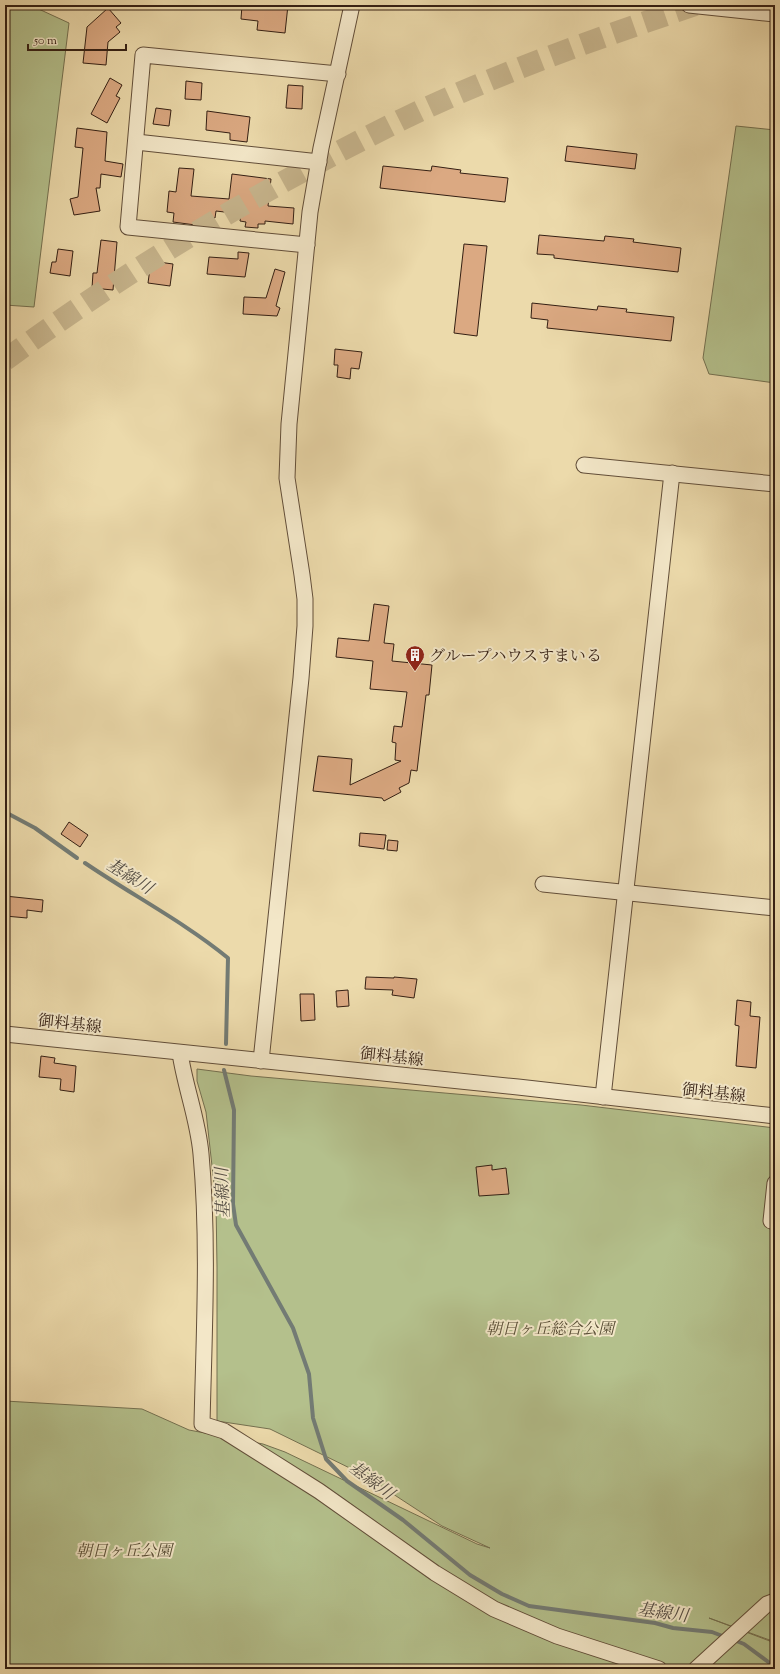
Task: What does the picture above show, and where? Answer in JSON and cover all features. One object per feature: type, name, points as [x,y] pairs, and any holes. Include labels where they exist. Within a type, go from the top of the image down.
[{"type":"street","points":[[261,1061],[304,634],[302,575],[287,478],[289,424],[310,212],[352,5]]},
{"type":"street","points":[[688,5],[775,14]]},
{"type":"street","points":[[307,245],[128,227],[143,55],[338,74]]},
{"type":"street","points":[[136,142],[319,162]]},
{"type":"street","points":[[584,465],[775,484]]},
{"type":"street","points":[[603,1097],[672,474]]},
{"type":"street","points":[[543,884],[775,908]]},
{"type":"street","name":"御料基線","points":[[5,1034],[518,1087],[775,1116]]},
{"type":"street","points":[[180,1053],[184,1079],[193,1110],[201,1153],[204,1222],[202,1424],[224,1430],[319,1491],[435,1573],[494,1609],[557,1636],[659,1669]]},
{"type":"street","points":[[771,1221],[775,1183]]},
{"type":"street","points":[[696,1669],[767,1604],[775,1601]]},
{"type":"green space","points":[[5,5],[30,5],[69,23],[34,307],[5,305]]},
{"type":"green space","points":[[736,126],[775,130],[775,383],[709,374],[703,358]]},
{"type":"green space","name":"朝日ヶ丘総合公園","points":[[197,1069],[251,1076],[581,1105],[775,1128],[775,1642],[709,1618],[775,1643],[775,1669],[5,1669],[5,1401],[142,1409],[189,1430],[263,1444],[285,1452],[477,1544],[490,1548],[442,1526],[364,1475],[270,1429],[217,1421],[216,1202],[206,1112],[197,1081]]},
{"type":"building","points":[[242,5],[288,5],[285,33],[257,30],[258,21],[241,19]]},
{"type":"building","points":[[108,8],[121,23],[116,27],[120,32],[108,42],[106,65],[83,63],[87,27]]},
{"type":"building","points":[[110,78],[122,85],[116,96],[120,98],[107,123],[91,114]]},
{"type":"building","points":[[186,81],[202,83],[201,100],[185,99]]},
{"type":"building","points":[[288,85],[303,86],[302,109],[286,108]]},
{"type":"building","points":[[156,108],[171,110],[169,126],[153,124]]},
{"type":"building","points":[[207,111],[250,117],[247,142],[230,140],[230,133],[206,130]]},
{"type":"building","points":[[77,128],[107,132],[105,161],[123,164],[121,177],[101,174],[100,188],[96,188],[100,211],[74,215],[70,199],[78,197],[83,148],[75,147]]},
{"type":"building","points":[[567,146],[637,154],[635,169],[565,161]]},
{"type":"building","points":[[383,166],[431,171],[432,166],[461,170],[460,173],[508,178],[505,202],[380,188]]},
{"type":"building","points":[[179,168],[194,169],[191,196],[229,199],[232,174],[271,179],[268,206],[294,208],[293,224],[265,221],[265,224],[258,224],[258,228],[245,227],[246,222],[240,221],[241,214],[216,211],[215,218],[204,217],[203,226],[173,222],[174,213],[167,212],[169,191],[176,192]]},
{"type":"building","points":[[539,235],[604,241],[605,236],[634,239],[633,242],[681,248],[678,272],[554,258],[554,255],[537,254]]},
{"type":"building","points":[[101,240],[117,242],[113,290],[92,288],[93,273],[97,273]]},
{"type":"building","points":[[464,244],[487,246],[477,336],[454,333]]},
{"type":"building","points":[[58,249],[73,251],[70,276],[50,273],[52,262],[56,262]]},
{"type":"building","points":[[238,252],[249,253],[245,277],[207,274],[209,257],[238,259]]},
{"type":"building","points":[[151,261],[173,264],[170,286],[148,283]]},
{"type":"building","points":[[275,269],[285,272],[276,306],[280,308],[277,316],[243,314],[244,297],[266,298]]},
{"type":"building","points":[[532,303],[597,310],[598,306],[627,309],[626,312],[674,317],[671,341],[547,328],[548,320],[531,318]]},
{"type":"building","points":[[335,349],[362,352],[359,369],[351,368],[350,379],[337,377],[338,365],[334,365]]},
{"type":"building","points":[[374,604],[389,606],[384,643],[394,644],[392,661],[432,665],[429,695],[426,695],[417,771],[411,770],[409,783],[399,788],[401,792],[384,801],[382,798],[313,791],[318,756],[352,759],[350,785],[401,761],[395,760],[396,743],[392,742],[394,726],[402,727],[407,692],[370,689],[373,661],[336,657],[338,638],[369,641]]},
{"type":"building","points":[[69,822],[88,835],[80,847],[61,834]]},
{"type":"building","points":[[360,833],[386,835],[384,849],[359,846]]},
{"type":"building","points":[[388,840],[398,841],[397,851],[387,850]]},
{"type":"building","points":[[5,896],[43,900],[42,912],[27,910],[27,918],[5,916]]},
{"type":"building","points":[[366,977],[417,979],[414,998],[392,995],[393,990],[365,989]]},
{"type":"building","points":[[348,990],[349,1006],[337,1007],[336,991]]},
{"type":"building","points":[[300,994],[314,994],[315,1020],[301,1021]]},
{"type":"building","points":[[737,1000],[751,1002],[750,1016],[760,1017],[756,1068],[736,1066],[739,1026],[735,1025]]},
{"type":"building","points":[[41,1056],[55,1058],[54,1063],[76,1066],[74,1092],[60,1090],[61,1079],[39,1077]]},
{"type":"building","points":[[492,1165],[492,1170],[506,1168],[509,1194],[479,1196],[476,1167]]},
{"type":"waterway","name":"基線川","points":[[5,812],[35,828],[77,858]]},
{"type":"waterway","name":"基線川","points":[[85,863],[194,932],[228,958],[226,1044]]},
{"type":"waterway","name":"基線川","points":[[224,1070],[234,1110],[233,1204],[236,1225],[293,1328],[309,1374],[313,1418],[326,1459],[347,1481],[403,1520],[470,1575],[502,1594],[529,1606],[655,1623],[673,1628],[712,1632],[725,1637]]},
{"type":"waterway","name":"基線川","points":[[734,1640],[744,1644],[775,1667]]},
{"type":"tunnel","points":[[5,360],[100,293],[149,262],[249,201],[351,145],[438,102],[474,87],[584,44],[695,5]]},
{"type":"place","name":"グループハウスすまいる","points":[[415,672]]},
{"type":"park label","name":"朝日ヶ丘公園","points":[[124,1550]]}]
